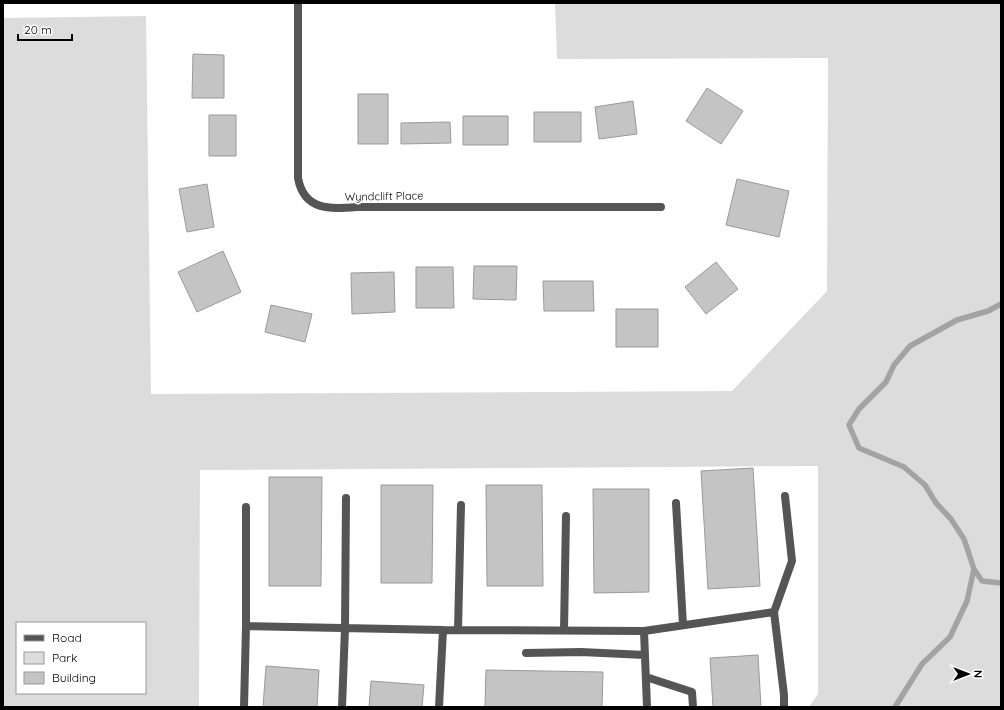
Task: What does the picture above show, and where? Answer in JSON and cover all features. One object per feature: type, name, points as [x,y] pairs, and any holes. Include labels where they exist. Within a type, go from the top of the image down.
[{"type":"street","name":"Wyndclift Place","points":[[298,3],[298,178],[300,187],[306,197],[314,204],[324,208],[662,207]]},
{"type":"street","points":[[784,707],[784,695],[774,612],[792,561],[785,496]]},
{"type":"street","points":[[342,707],[345,628],[346,498]]},
{"type":"street","points":[[676,503],[683,625]]},
{"type":"street","points":[[458,630],[461,505]]},
{"type":"street","points":[[244,707],[246,507]]},
{"type":"street","points":[[564,630],[566,516]]},
{"type":"street","points":[[246,626],[443,630],[644,631],[774,612]]},
{"type":"street","points":[[439,707],[443,630]]},
{"type":"street","points":[[644,631],[647,707]]},
{"type":"street","points":[[526,653],[581,652],[645,655]]},
{"type":"street","points":[[646,677],[692,692],[693,707]]},
{"type":"green space","points":[[555,3],[1001,3],[1001,707],[809,707],[818,694],[818,466],[200,470],[199,707],[3,707],[3,18],[146,16],[151,394],[732,391],[827,291],[828,58],[557,59]]},
{"type":"building","points":[[193,54],[224,55],[224,98],[192,98]]},
{"type":"building","points":[[707,88],[743,111],[721,144],[686,121]]},
{"type":"building","points":[[358,94],[388,94],[388,144],[358,144]]},
{"type":"building","points":[[633,101],[637,134],[599,139],[595,107]]},
{"type":"building","points":[[534,112],[581,112],[581,142],[534,142]]},
{"type":"building","points":[[209,115],[236,115],[236,156],[209,156]]},
{"type":"building","points":[[463,116],[508,116],[508,145],[463,145]]},
{"type":"building","points":[[450,122],[451,143],[401,144],[401,123]]},
{"type":"building","points":[[737,179],[789,191],[779,237],[726,225]]},
{"type":"building","points":[[207,184],[214,227],[187,232],[179,189]]},
{"type":"building","points":[[223,251],[241,292],[197,312],[178,272]]},
{"type":"building","points":[[716,262],[738,289],[706,314],[685,287]]},
{"type":"building","points":[[474,266],[517,266],[516,300],[473,299]]},
{"type":"building","points":[[416,267],[453,267],[454,308],[416,308]]},
{"type":"building","points":[[394,272],[395,312],[352,314],[351,273]]},
{"type":"building","points":[[543,281],[593,281],[594,311],[544,311]]},
{"type":"building","points":[[271,305],[312,314],[305,342],[265,332]]},
{"type":"building","points":[[616,309],[658,309],[658,347],[616,347]]},
{"type":"building","points":[[753,468],[760,586],[708,589],[701,471]]},
{"type":"building","points":[[269,477],[322,477],[321,586],[269,586]]},
{"type":"building","points":[[381,485],[433,485],[432,583],[381,583]]},
{"type":"building","points":[[486,485],[542,485],[543,586],[487,586]]},
{"type":"building","points":[[593,489],[649,489],[649,592],[594,593]]},
{"type":"building","points":[[758,655],[761,707],[713,707],[710,658]]},
{"type":"building","points":[[266,666],[319,670],[317,707],[263,707]]},
{"type":"building","points":[[486,670],[603,672],[602,707],[485,707]]},
{"type":"building","points":[[371,681],[424,685],[422,707],[369,707]]},
{"type":"waterway","points":[[895,707],[922,664],[950,637],[967,601],[974,569],[964,539],[951,519],[936,503],[925,485],[904,467],[859,448],[849,425],[859,409],[886,382],[894,365],[910,346],[957,320],[988,311],[1001,304]]},
{"type":"waterway","points":[[974,569],[982,581],[1001,583]]}]
